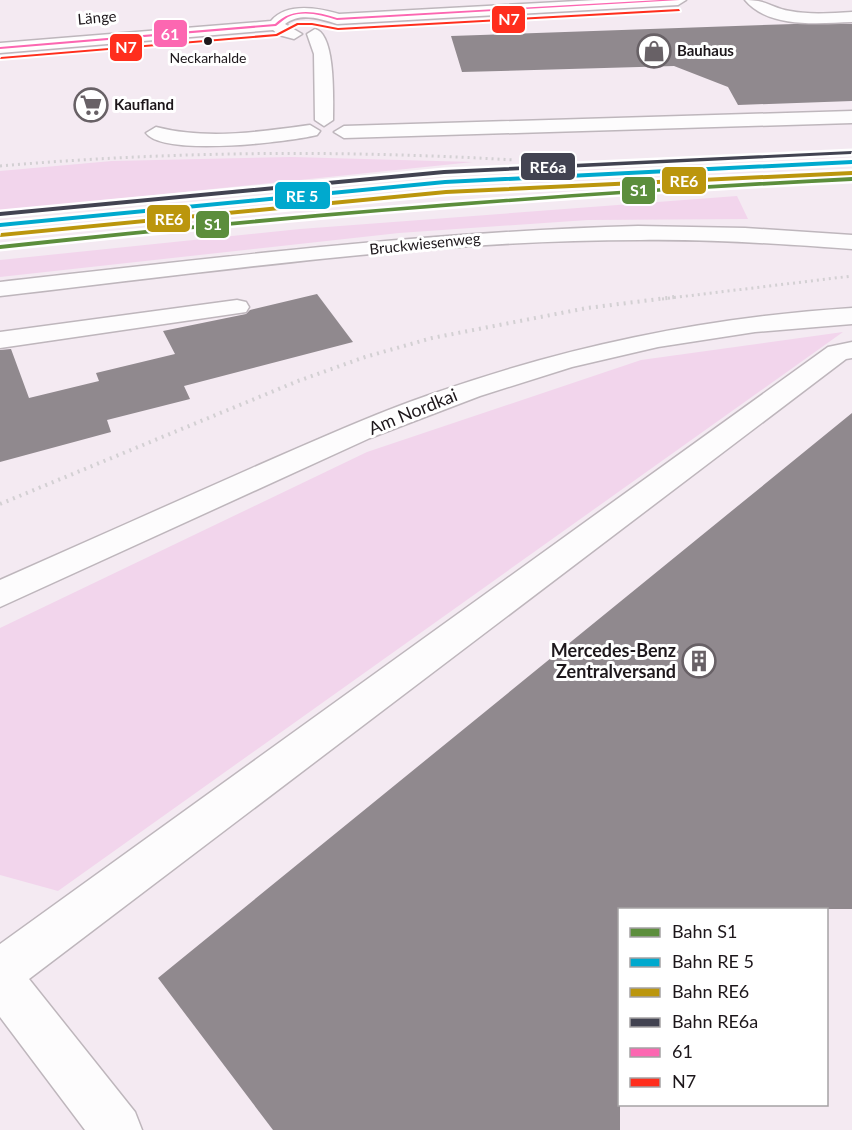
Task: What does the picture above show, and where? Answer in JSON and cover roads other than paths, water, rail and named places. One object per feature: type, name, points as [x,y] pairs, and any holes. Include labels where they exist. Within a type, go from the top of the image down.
[{"type":"street","points":[[0,48],[276,25],[285,17],[295,14],[320,14],[337,19],[562,3],[678,0]]},
{"type":"street","points":[[753,0],[771,12],[788,17],[852,17]]},
{"type":"street","points":[[272,4],[328,1]]},
{"type":"street","points":[[276,25],[285,32],[315,34],[335,28],[339,24],[337,19]]},
{"type":"street","points":[[315,34],[322,54],[317,125]]},
{"type":"street","points":[[156,133],[180,139],[275,135],[317,125],[343,122],[348,126],[344,132],[852,117]]},
{"type":"street","points":[[219,126],[275,135]]},
{"type":"street","name":"Bruckwiesenweg","points":[[0,289],[501,236],[629,231],[753,235],[852,242]]},
{"type":"street","points":[[0,340],[237,307]]},
{"type":"street","name":"Am Nordkai","points":[[0,594],[316,452],[468,390],[526,372],[631,346],[765,323],[852,316]]},
{"type":"street","points":[[0,972],[837,353],[852,350]]},
{"type":"street","points":[[0,979],[117,1130]]},
{"type":"railway","points":[[0,166],[129,157],[258,154],[386,155],[515,160]]},
{"type":"railway","points":[[662,299],[852,276]]},
{"type":"railway","points":[[0,504],[298,381],[365,357],[432,338],[587,308],[675,297]]},
{"type":"rail line","name":"RE6a","points":[[0,214],[444,172],[851,152]]},
{"type":"rail line","name":"RE6","points":[[1,235],[446,192],[852,173]]},
{"type":"rail line","name":"S1","points":[[0,247],[425,206],[852,179]]},
{"type":"place","name":"Neckarhalde","points":[[208,41]]},
{"type":"place","name":"Bauhaus","points":[[654,51]]},
{"type":"place","name":"Kaufland","points":[[91,105]]},
{"type":"place","name":"Mercedes-Benz Zentralversand","points":[[699,661]]}]
